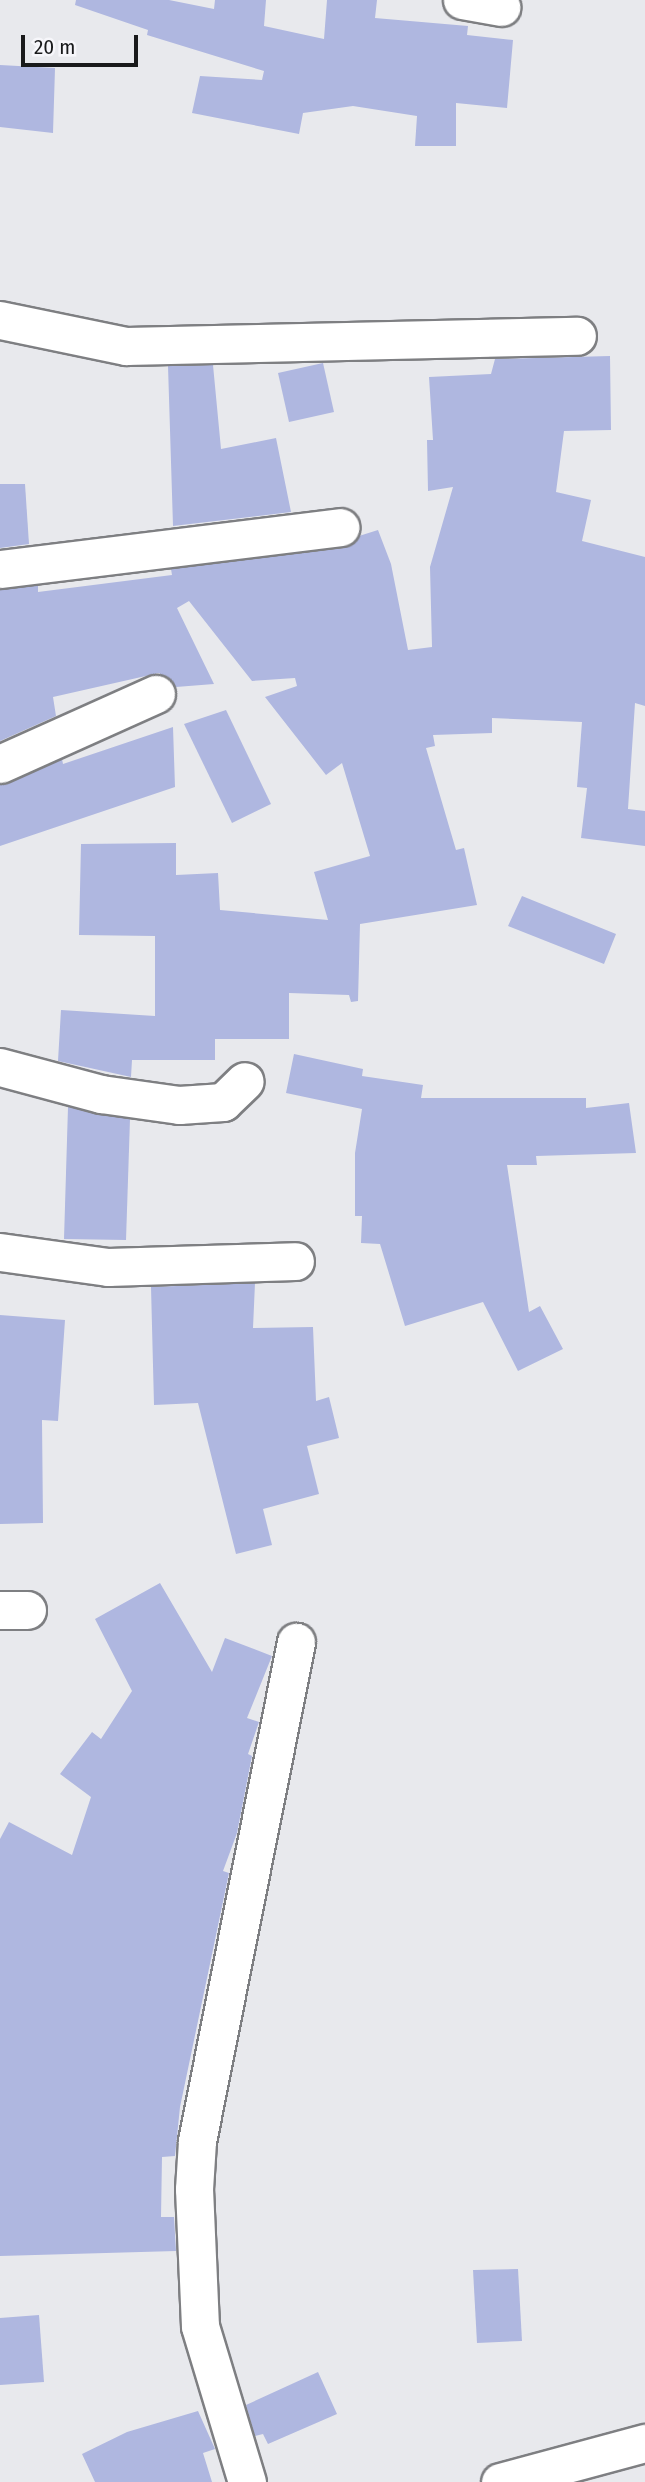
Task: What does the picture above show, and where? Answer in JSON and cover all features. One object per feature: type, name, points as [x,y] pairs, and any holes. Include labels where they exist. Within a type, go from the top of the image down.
[{"type":"street","points":[[462,0],[501,6]]},
{"type":"street","points":[[0,320],[126,346],[577,336]]},
{"type":"street","points":[[0,569],[340,527]]},
{"type":"street","points":[[0,764],[156,694]]},
{"type":"street","points":[[0,1068],[101,1094],[179,1105],[223,1102],[245,1082]]},
{"type":"street","points":[[0,1252],[108,1267],[295,1261]]},
{"type":"street","points":[[247,2482],[200,2326],[194,2189],[197,2141],[296,1642]]},
{"type":"street","points":[[499,2482],[645,2443]]},
{"type":"building","points":[[76,0],[169,0],[214,9],[215,0],[266,0],[264,26],[324,39],[327,0],[377,0],[375,18],[468,26],[467,35],[513,40],[507,108],[456,103],[456,146],[415,146],[417,116],[353,106],[303,113],[299,134],[192,113],[200,76],[262,80],[264,71],[147,35],[148,30],[75,5]]},
{"type":"building","points":[[0,65],[55,68],[53,133],[0,127]]},
{"type":"building","points":[[610,356],[611,430],[564,431],[556,492],[591,500],[582,541],[645,557],[645,706],[635,703],[628,809],[645,811],[645,846],[581,838],[587,788],[577,787],[582,722],[492,718],[492,733],[433,735],[435,746],[426,748],[456,850],[464,848],[477,905],[360,924],[358,1001],[351,1002],[349,995],[289,993],[289,1039],[215,1039],[215,1060],[132,1060],[131,1077],[58,1061],[61,1010],[155,1016],[155,936],[79,935],[81,844],[176,843],[176,875],[218,873],[220,910],[328,920],[314,872],[370,856],[342,763],[326,775],[265,697],[297,686],[295,678],[252,681],[189,601],[177,608],[214,684],[176,687],[159,673],[53,697],[56,716],[0,741],[0,590],[38,585],[38,592],[172,575],[171,569],[343,548],[359,536],[378,530],[391,564],[408,650],[432,647],[430,567],[453,487],[428,491],[427,440],[433,440],[429,377],[491,374],[495,359]]},
{"type":"building","points":[[323,363],[334,412],[289,422],[278,373]]},
{"type":"building","points":[[213,365],[221,449],[276,438],[291,512],[173,526],[168,366]]},
{"type":"building","points":[[0,484],[25,484],[29,544],[0,548]]},
{"type":"building","points":[[226,710],[271,804],[232,823],[184,724]]},
{"type":"building","points":[[173,727],[175,787],[0,846],[0,785],[62,759],[63,764]]},
{"type":"building","points":[[522,896],[616,934],[604,964],[508,926]]},
{"type":"building","points":[[294,1054],[363,1069],[362,1076],[423,1085],[421,1098],[586,1098],[586,1108],[629,1103],[636,1153],[536,1156],[537,1165],[507,1165],[529,1312],[540,1306],[563,1349],[518,1371],[483,1302],[405,1326],[380,1244],[361,1243],[362,1216],[355,1216],[355,1153],[362,1109],[286,1093]]},
{"type":"building","points":[[68,1107],[130,1119],[126,1240],[64,1239]]},
{"type":"building","points":[[255,1283],[253,1328],[313,1327],[316,1401],[329,1397],[339,1438],[307,1446],[319,1494],[263,1509],[272,1545],[236,1554],[198,1403],[154,1405],[151,1287]]},
{"type":"building","points":[[0,1315],[65,1320],[58,1421],[42,1420],[43,1523],[0,1524]]},
{"type":"building","points":[[160,1583],[212,1672],[225,1638],[272,1656],[247,1718],[259,1722],[248,1754],[252,1756],[237,1833],[223,1871],[229,1873],[180,2107],[175,2156],[162,2157],[161,2217],[174,2217],[176,2251],[0,2256],[0,1839],[9,1822],[72,1855],[91,1797],[60,1774],[92,1732],[101,1739],[132,1691],[95,1619]]},
{"type":"building","points":[[518,2269],[522,2341],[477,2343],[473,2270]]},
{"type":"building","points":[[39,2315],[44,2382],[0,2385],[0,2318]]},
{"type":"building","points":[[318,2372],[337,2414],[268,2444],[263,2434],[255,2436],[246,2405]]},
{"type":"building","points":[[198,2411],[215,2449],[203,2453],[212,2482],[95,2482],[82,2454],[127,2432]]}]
